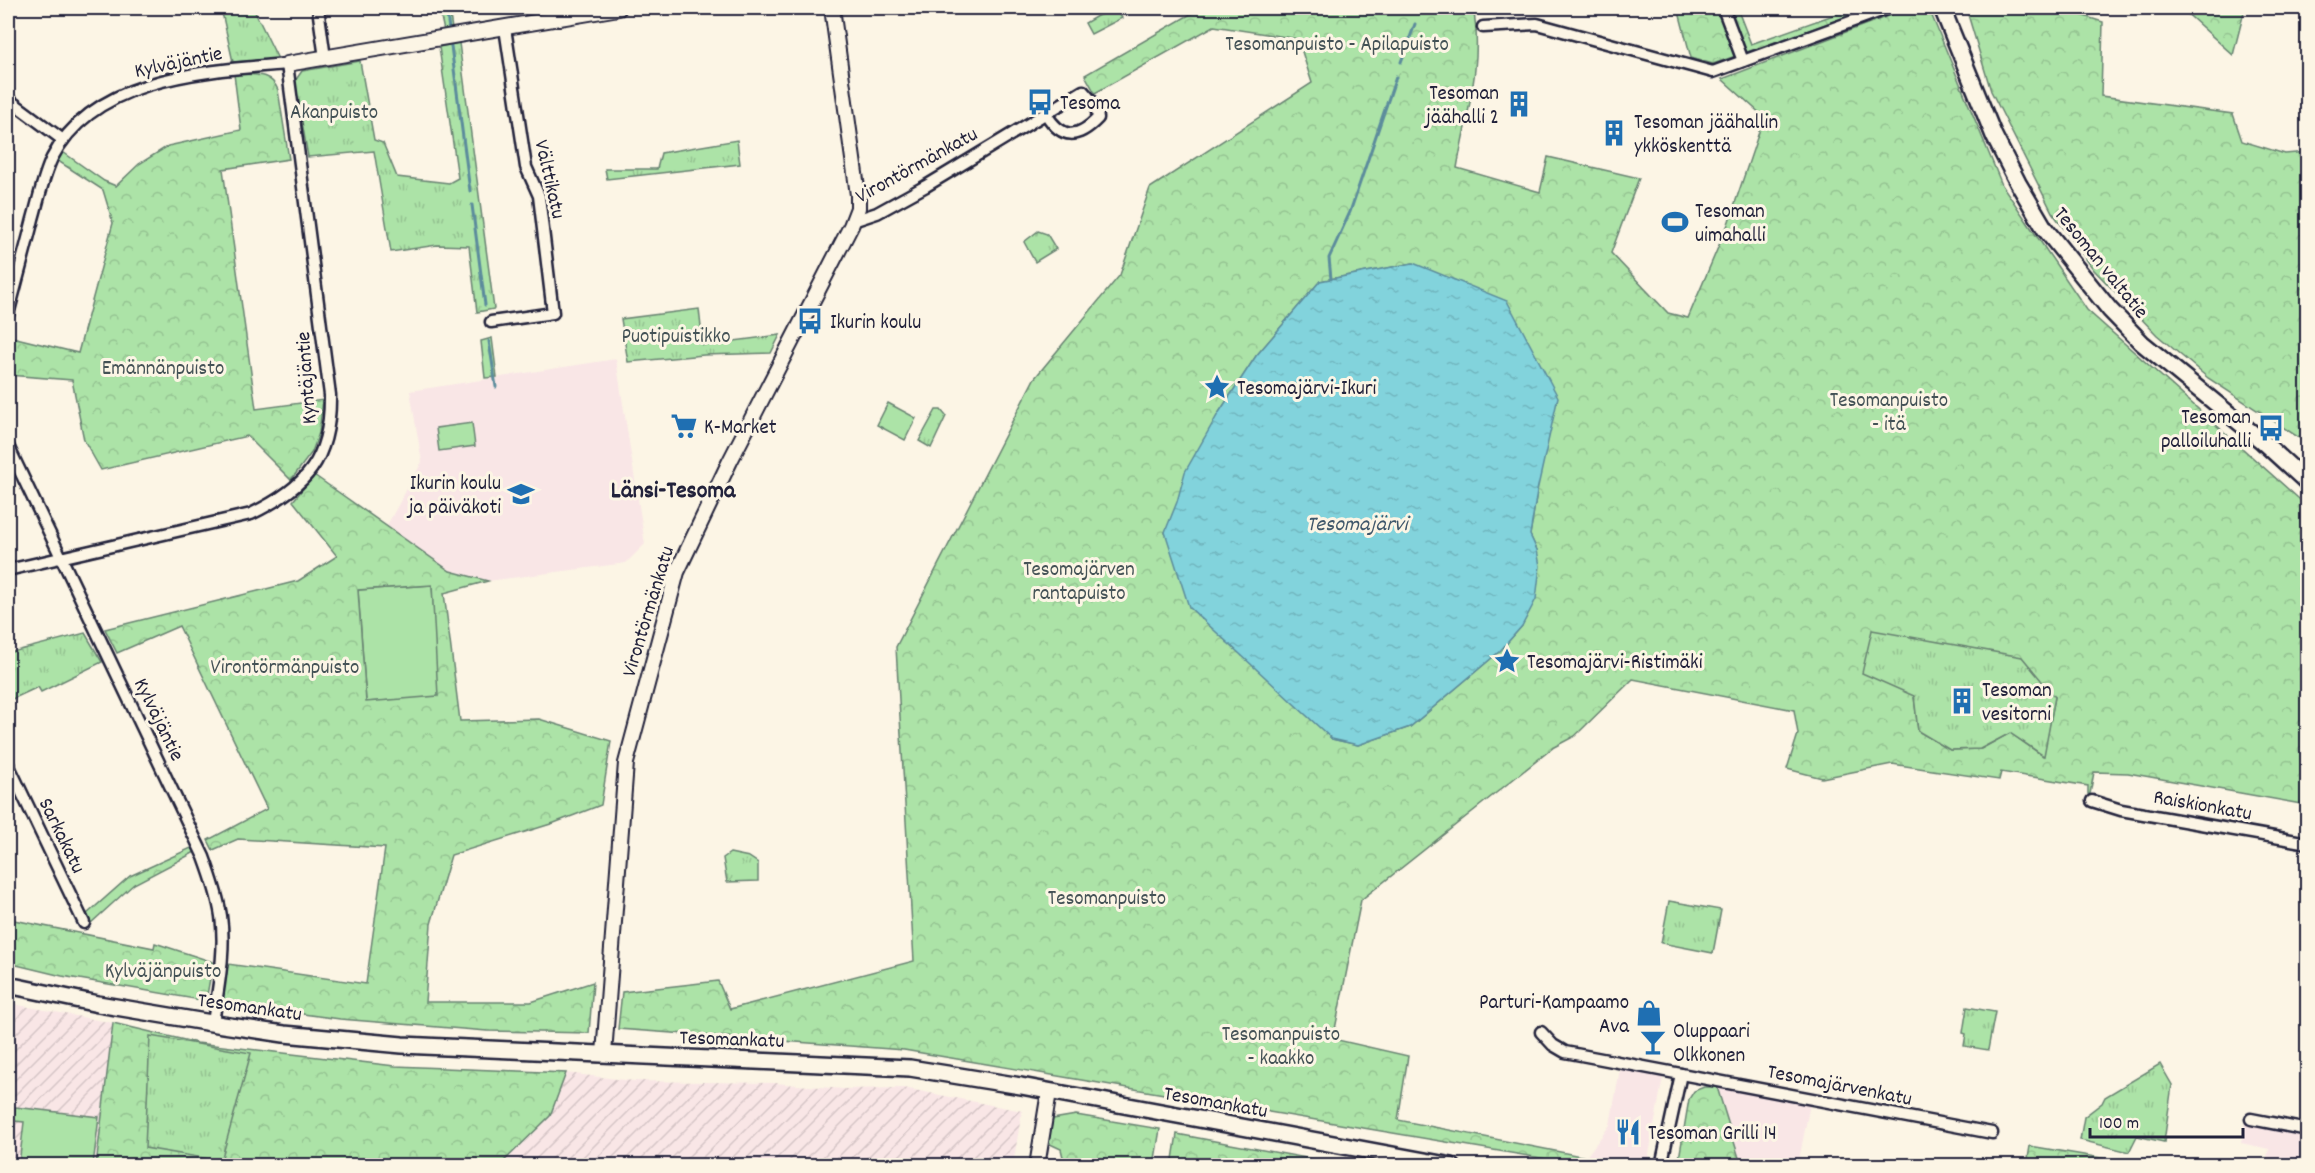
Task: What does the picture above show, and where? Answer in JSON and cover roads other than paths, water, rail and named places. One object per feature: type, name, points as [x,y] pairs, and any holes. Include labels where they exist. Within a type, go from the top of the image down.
[{"type":"main road","name":"Tesoman valtatie","points":[[1942,8],[1995,136],[2018,183],[2045,229],[2110,310],[2142,343],[2262,441],[2307,483]]},
{"type":"main road","name":"Tesomankatu","points":[[8,985],[98,1004],[284,1034],[402,1045],[910,1068],[1452,1166]]},
{"type":"street","points":[[318,8],[325,58]]},
{"type":"street","points":[[286,64],[619,8]]},
{"type":"street","points":[[832,8],[858,195],[858,208],[853,221]]},
{"type":"street","points":[[1723,8],[1743,61]]},
{"type":"street","points":[[1483,27],[1537,24],[1713,72],[1889,8]]},
{"type":"street","name":"Välttikatu","points":[[491,322],[553,313],[539,196],[526,167],[505,28]]},
{"type":"street","name":"Kylväjäntie","points":[[8,315],[46,171],[63,140],[85,118],[122,93],[145,85],[199,74],[286,64]]},
{"type":"street","name":"Kyntäjäntie","points":[[8,570],[251,514],[291,491],[314,465],[324,447],[330,421],[330,395],[286,64]]},
{"type":"street","name":"Virontörmänkatu","points":[[604,1054],[621,800],[626,763],[676,572],[853,221],[877,213],[926,186],[1083,91],[1096,106],[1098,118],[1086,131],[1074,134],[1062,132],[1053,125],[1046,114]]},
{"type":"street","points":[[8,99],[63,140]]},
{"type":"street","name":"Kylväjäntie","points":[[8,446],[204,857],[221,917],[223,950],[213,1023]]},
{"type":"street","name":"Sarkakatu","points":[[8,764],[84,923]]},
{"type":"street","name":"Raiskionkatu","points":[[2092,801],[2121,810],[2307,843]]},
{"type":"street","name":"Tesomajärvenkatu","points":[[1541,1032],[1553,1045],[1565,1052],[1992,1134]]},
{"type":"street","points":[[1661,1166],[1681,1074]]},
{"type":"street","points":[[1037,1166],[1049,1092]]},
{"type":"street","points":[[2251,1119],[2307,1130]]},
{"type":"water","name":"Tesomajärvi","points":[[1413,263],[1507,301],[1558,397],[1537,491],[1530,535],[1537,550],[1540,566],[1536,599],[1522,626],[1500,651],[1410,727],[1358,745],[1332,739],[1189,607],[1165,532],[1177,502],[1185,472],[1218,414],[1256,356],[1320,281]]},
{"type":"waterway","points":[[446,8],[449,29]]},
{"type":"waterway","points":[[1401,62],[1415,24]]},
{"type":"waterway","points":[[451,46],[470,191]]},
{"type":"waterway","points":[[1331,279],[1329,258],[1350,212],[1396,77]]},
{"type":"waterway","points":[[472,205],[485,305]]},
{"type":"waterway","points":[[489,341],[496,387]]},
{"type":"place","name":"Tesoma","points":[[1040,102]]},
{"type":"place","name":"Tesoman jäähalli 2","points":[[1519,104]]},
{"type":"place","name":"Tesoman jäähallin ykköskenttä","points":[[1614,133]]},
{"type":"place","name":"Tesoman uimahalli","points":[[1675,222]]},
{"type":"place","name":"Ikurin koulu","points":[[810,321]]},
{"type":"place","name":"Tesomajärvi-Ikuri","points":[[1217,387]]},
{"type":"place","name":"K-Market","points":[[684,426]]},
{"type":"place","name":"Tesoman palloiluhalli","points":[[2271,428]]},
{"type":"place","name":"Ikurin koulu ja päiväkoti","points":[[521,494]]},
{"type":"place","name":"Tesomajärvi-Ristimäki","points":[[1507,661]]},
{"type":"place","name":"Tesoman vesitorni","points":[[1962,701]]},
{"type":"place","name":"Parturi-Kampaamo Ava","points":[[1649,1013]]},
{"type":"place","name":"Oluppaari Olkkonen","points":[[1653,1042]]},
{"type":"place","name":"Tesoman Grilli 14","points":[[1628,1132]]},
{"type":"district","name":"Länsi-Tesoma","points":[[673,489]]},
{"type":"park label","name":"Tesomanpuisto - Apilapuisto","points":[[1337,43]]},
{"type":"park label","name":"Akanpuisto","points":[[334,111]]},
{"type":"park label","name":"Puotipuistikko","points":[[676,335]]},
{"type":"park label","name":"Emännänpuisto","points":[[163,367]]},
{"type":"park label","name":"Tesomanpuisto - itä","points":[[1889,411]]},
{"type":"park label","name":"Tesomajärven rantapuisto","points":[[1079,580]]},
{"type":"park label","name":"Virontörmänpuisto","points":[[285,666]]},
{"type":"park label","name":"Tesomanpuisto","points":[[1107,897]]},
{"type":"park label","name":"Kylväjänpuisto","points":[[163,970]]},
{"type":"park label","name":"Tesomanpuisto - kaakko","points":[[1281,1045]]}]
